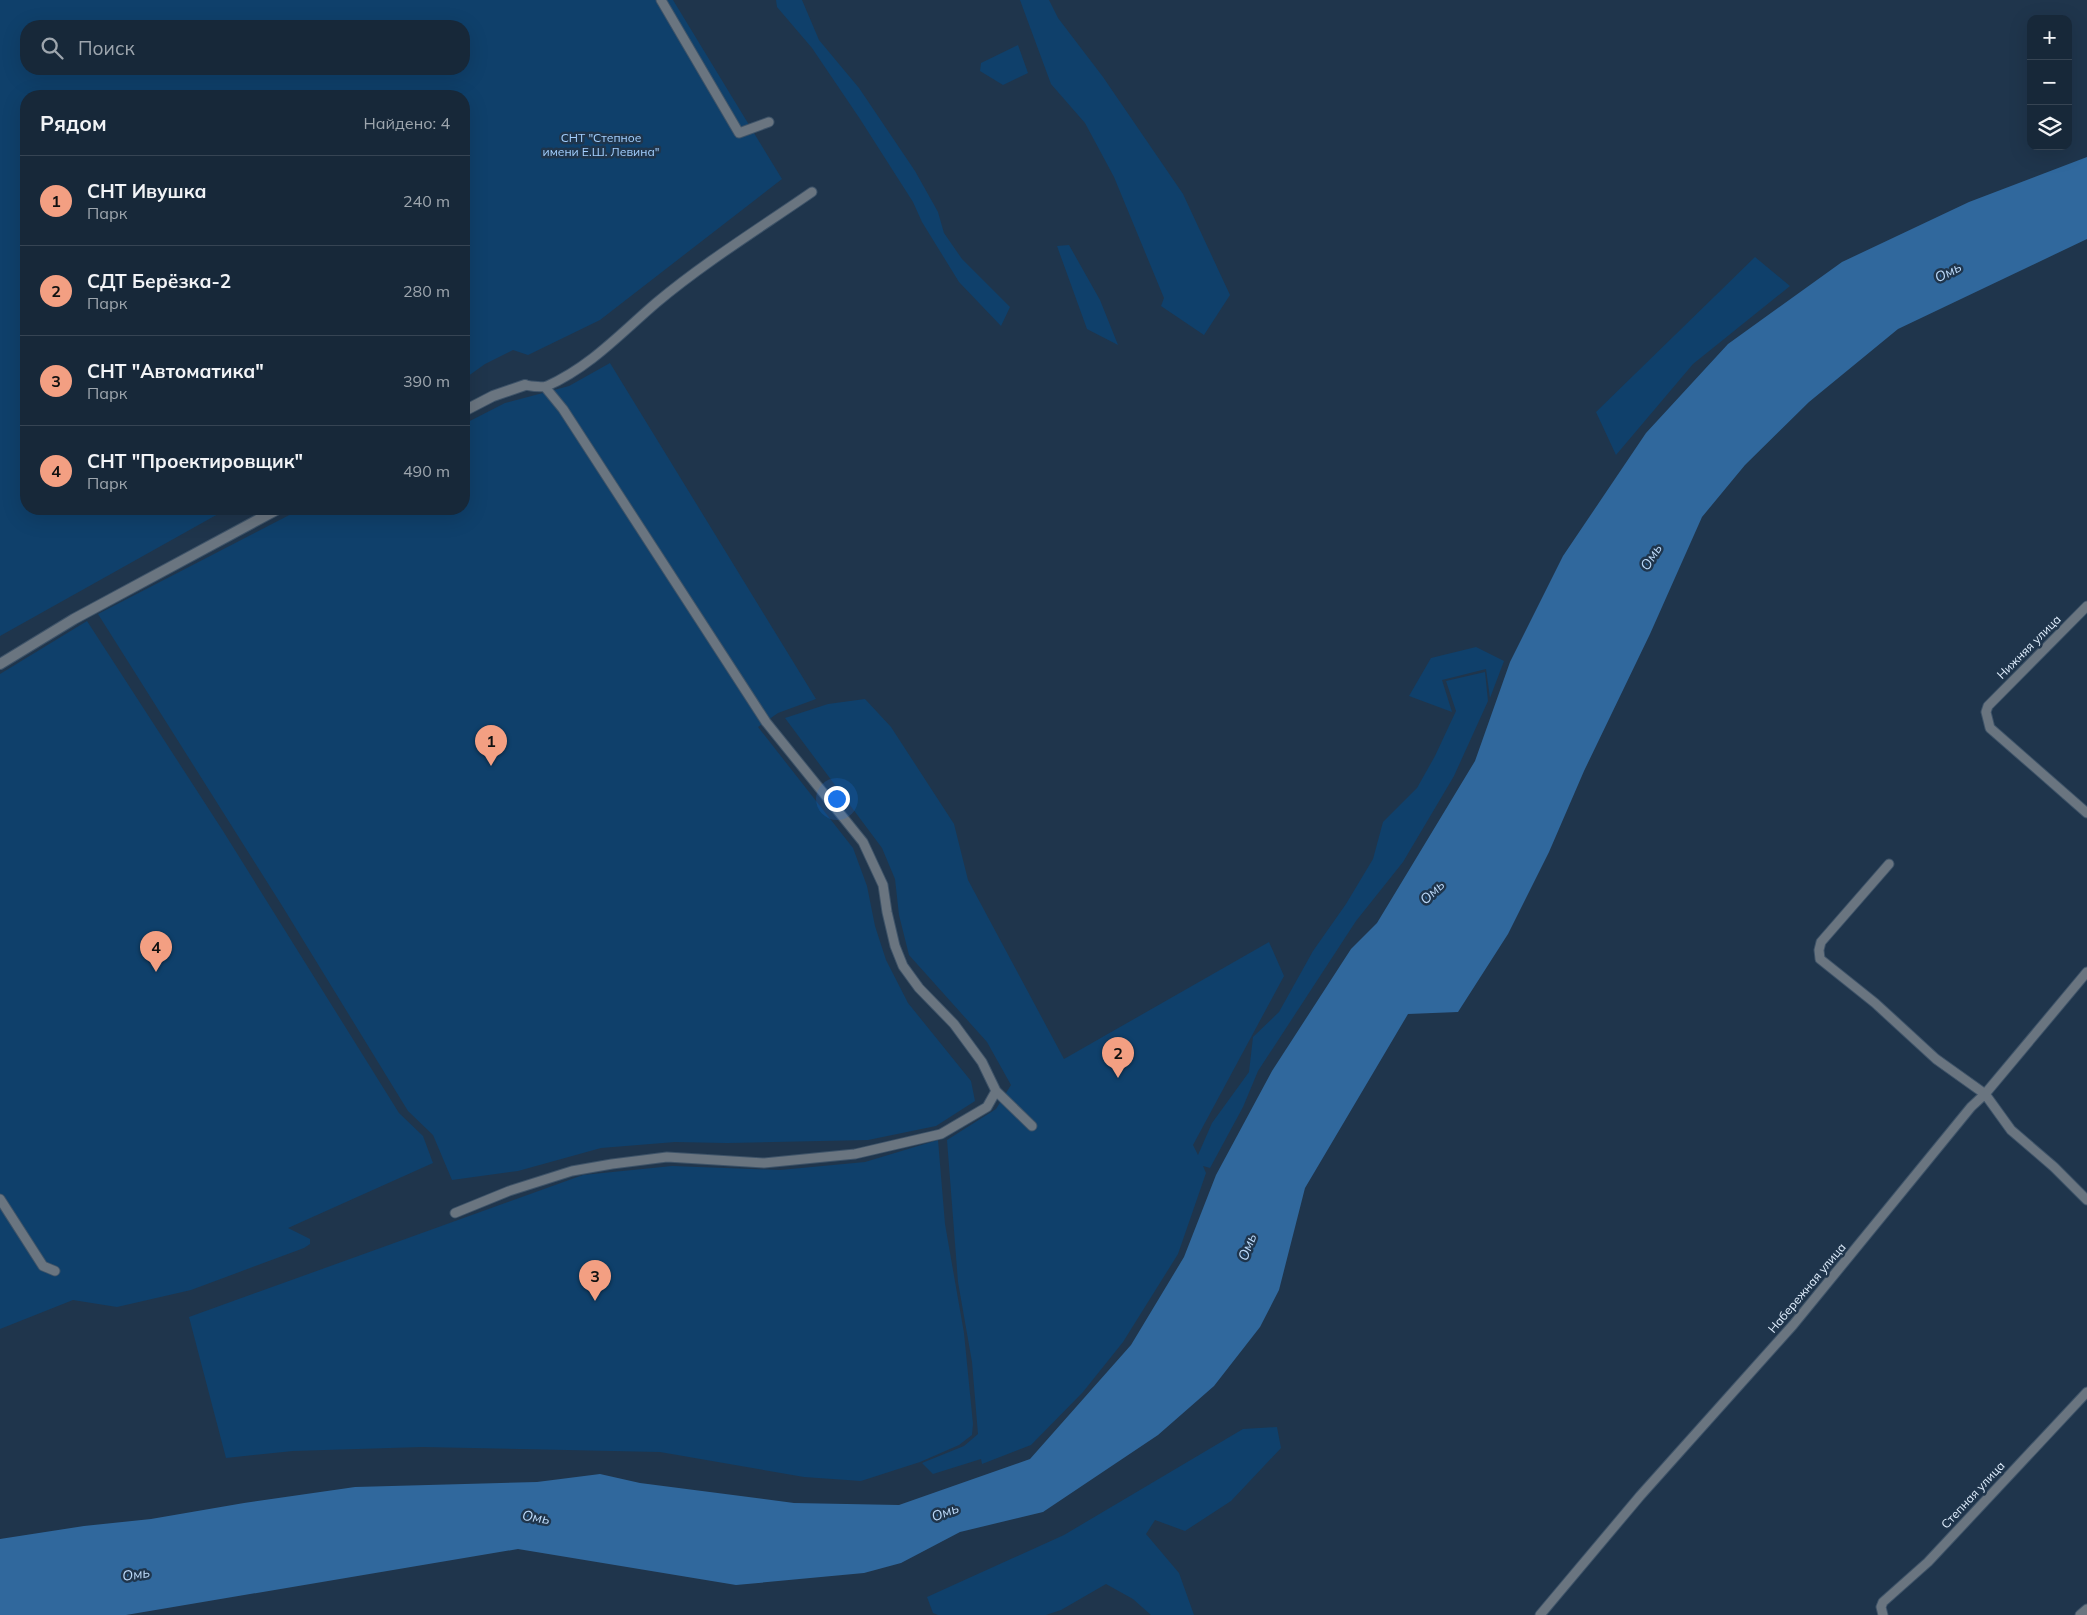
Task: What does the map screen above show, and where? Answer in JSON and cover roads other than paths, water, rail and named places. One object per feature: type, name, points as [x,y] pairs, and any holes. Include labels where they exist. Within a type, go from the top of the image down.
[{"type":"street","points":[[660,0],[739,133],[769,122]]},
{"type":"street","points":[[470,409],[494,396],[525,385],[545,387],[582,366],[700,269],[812,192]]},
{"type":"street","points":[[545,387],[563,409],[766,722],[863,842],[883,885],[886,912],[895,946],[903,966],[919,988],[954,1024],[982,1062],[996,1091],[1032,1126]]},
{"type":"street","points":[[0,664],[74,618],[267,515]]},
{"type":"street","name":"Нижняя улица","points":[[2087,606],[1988,706],[1986,719],[1990,728],[2087,813]]},
{"type":"street","points":[[1889,864],[1821,942],[1819,950],[1820,959],[1875,1003],[1936,1059],[1985,1094],[2011,1130],[2054,1167],[2087,1200]]},
{"type":"street","name":"Набережная улица","points":[[1540,1615],[1640,1496],[1793,1325],[1971,1107],[1985,1094],[2087,972]]},
{"type":"street","points":[[456,1213],[509,1191],[572,1171],[612,1164],[667,1157],[764,1163],[855,1154],[941,1134],[987,1107],[996,1091]]},
{"type":"street","points":[[0,1199],[43,1266],[55,1272]]},
{"type":"street","name":"Степная улица","points":[[1883,1615],[1881,1607],[1883,1602],[1928,1562],[2087,1392]]},
{"type":"street","points":[[2080,1615],[2087,1609]]},
{"type":"water","name":"Омь","points":[[2087,157],[2087,239],[1898,329],[1809,402],[1745,465],[1702,517],[1650,634],[1584,771],[1549,852],[1508,934],[1458,1012],[1408,1014],[1305,1188],[1279,1290],[1260,1327],[1214,1386],[1158,1435],[1043,1512],[960,1532],[901,1563],[864,1573],[736,1585],[518,1549],[126,1615],[0,1615],[0,1539],[84,1526],[151,1519],[355,1487],[537,1482],[600,1474],[640,1483],[794,1503],[899,1505],[1030,1459],[1131,1345],[1184,1257],[1216,1175],[1272,1071],[1351,949],[1377,923],[1475,761],[1510,662],[1563,556],[1646,433],[1728,344],[1842,262],[1969,202]]},
{"type":"place","name":"СНТ Ивушка","points":[[491,766]]},
{"type":"place","name":"СНТ \"Проектировщик\"","points":[[156,972]]},
{"type":"place","name":"СДТ Берёзка-2","points":[[1118,1078]]},
{"type":"place","name":"СНТ \"Автоматика\"","points":[[595,1301]]},
{"type":"park label","name":"СНТ \"Степное имени Е.Ш. Левина\"","points":[[601,145]]}]
